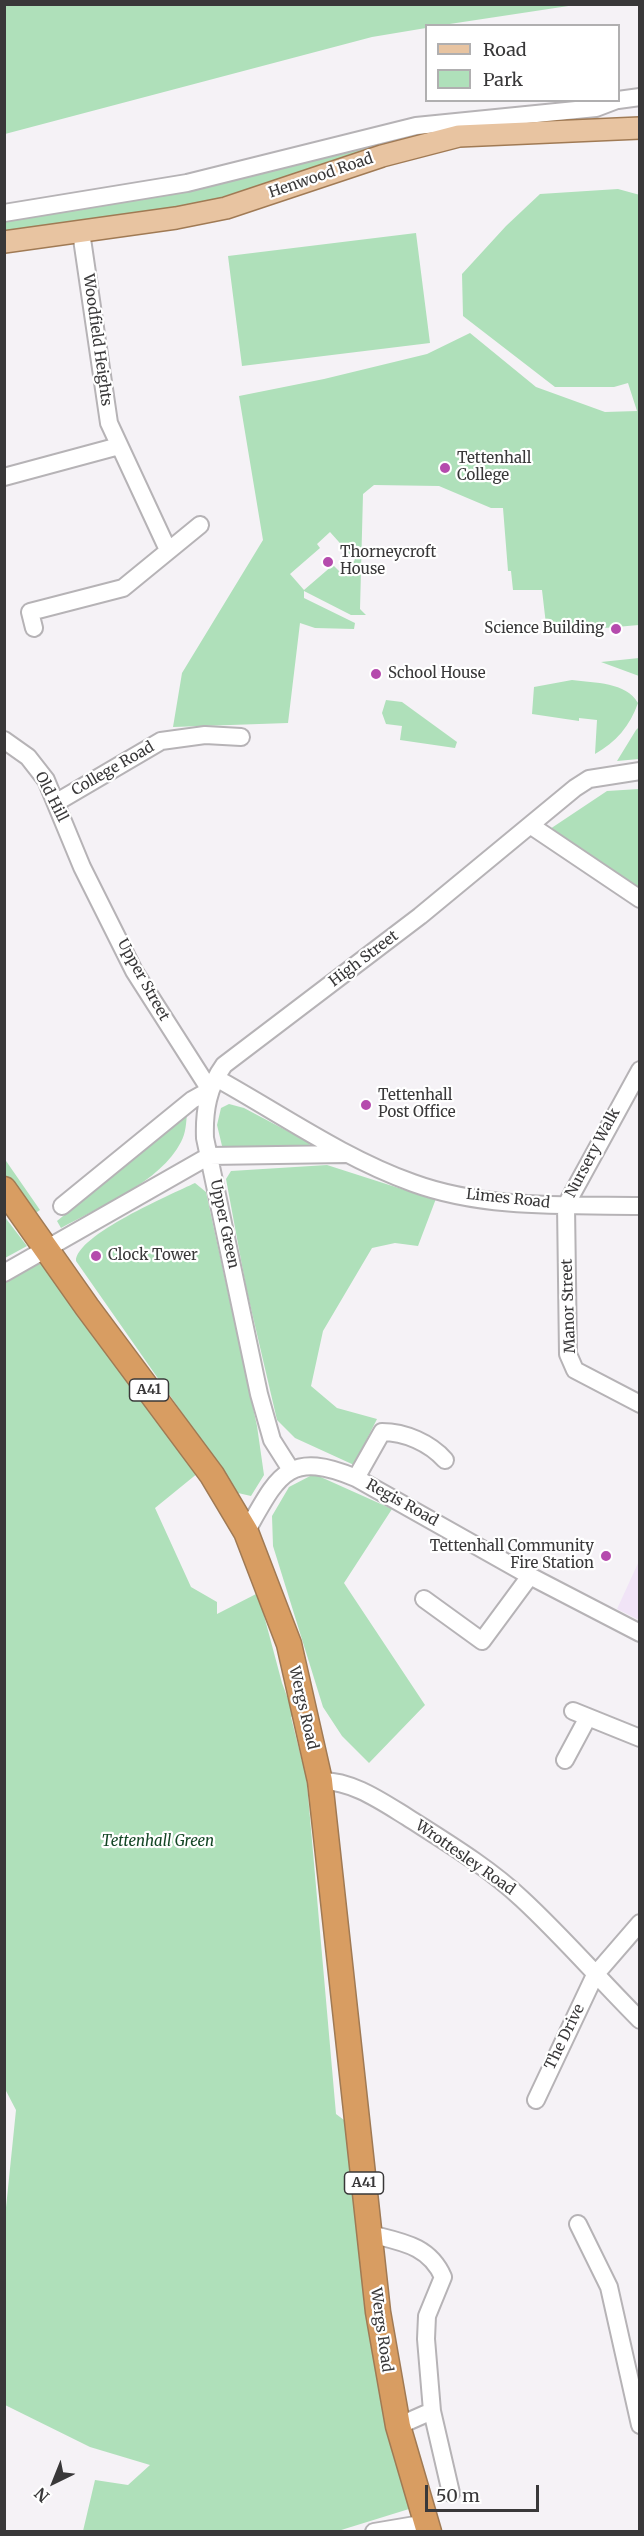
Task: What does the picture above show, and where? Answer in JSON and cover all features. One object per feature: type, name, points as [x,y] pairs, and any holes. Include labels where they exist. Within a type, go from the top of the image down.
[{"type":"highway","name":"A41","points":[[4,1189],[48,1251]]},
{"type":"highway","name":"Wergs Road","points":[[48,1251],[212,1475],[246,1532],[289,1644],[320,1781],[378,2312],[398,2426],[428,2527]]},
{"type":"main road","name":"Henwood Road","points":[[4,242],[226,208],[382,156],[459,136],[639,127]]},
{"type":"street","name":"Henwood Road","points":[[620,100],[639,97]]},
{"type":"street","name":"Henwood Road","points":[[4,213],[187,183],[416,126],[596,108],[612,102]]},
{"type":"street","name":"Woodfield Heights","points":[[81,232],[109,423],[168,550]]},
{"type":"street","points":[[4,477],[119,446]]},
{"type":"street","points":[[34,628],[30,612],[123,588],[200,525]]},
{"type":"street","name":"College Road","points":[[57,802],[161,741],[205,735],[241,737]]},
{"type":"street","name":"Old Hill","points":[[4,740],[28,757],[45,780],[57,802],[82,867]]},
{"type":"street","name":"High Street","points":[[213,1084],[224,1065],[396,936],[575,788],[589,779],[639,771]]},
{"type":"street","points":[[530,825],[639,898]]},
{"type":"street","name":"Upper Street","points":[[82,867],[134,971],[213,1084]]},
{"type":"street","name":"Nursery Walk","points":[[566,1205],[639,1070]]},
{"type":"street","points":[[209,1156],[204,1124],[213,1084]]},
{"type":"street","points":[[62,1206],[213,1084]]},
{"type":"street","name":"Limes Road","points":[[213,1084],[348,1154],[414,1184],[474,1198],[566,1205],[639,1206]]},
{"type":"street","name":"Limes Road","points":[[209,1156],[348,1154]]},
{"type":"street","name":"Upper Green","points":[[4,1273],[48,1251],[209,1156],[259,1394],[272,1440],[291,1470]]},
{"type":"street","name":"Manor Street","points":[[566,1205],[568,1354],[575,1370],[639,1404]]},
{"type":"street","points":[[356,1478],[382,1432],[394,1432],[433,1447],[445,1460]]},
{"type":"street","name":"Regis Road","points":[[291,1470],[314,1464],[356,1478],[530,1576],[639,1633]]},
{"type":"street","points":[[246,1532],[276,1480],[291,1470]]},
{"type":"street","points":[[424,1599],[482,1641],[530,1576]]},
{"type":"street","points":[[565,1760],[580,1715],[639,1738]]},
{"type":"street","name":"Wrottesley Road","points":[[320,1781],[335,1780],[347,1784],[392,1808],[467,1856],[521,1898],[639,2020]]},
{"type":"street","name":"The Drive","points":[[536,2100],[595,1975],[636,1934]]},
{"type":"street","points":[[578,2224],[609,2287],[639,2425]]},
{"type":"street","points":[[370,2234],[414,2246],[436,2262],[443,2277],[427,2316],[426,2338],[432,2411],[452,2493]]},
{"type":"street","points":[[398,2426],[432,2411]]},
{"type":"street","points":[[374,2532],[428,2527]]},
{"type":"shaded area","points":[[639,1561],[640,1620],[617,1609]]},
{"type":"green space","points":[[5,4],[575,4],[450,24],[425,24],[425,28],[372,37],[5,134]]},
{"type":"green space","points":[[415,134],[207,202],[5,232],[5,221]]},
{"type":"green space","points":[[618,189],[640,195],[639,625],[547,633],[542,590],[513,590],[511,571],[508,571],[503,508],[491,508],[439,486],[374,485],[363,494],[360,609],[366,615],[351,615],[304,591],[304,598],[355,623],[354,629],[315,628],[300,623],[288,723],[173,727],[182,673],[263,540],[239,396],[324,379],[427,354],[470,333],[536,387],[605,412],[637,411],[628,383],[614,387],[555,387],[463,316],[462,274],[506,226],[540,194]],"holes":[[[330,532],[355,560],[341,573],[333,565],[304,590],[290,574],[320,548],[317,544]]]},
{"type":"green space","points":[[416,233],[430,343],[242,366],[228,256]]},
{"type":"green space","points":[[639,658],[639,676],[601,662]]},
{"type":"green space","points":[[572,680],[618,687],[633,696],[638,703],[621,733],[595,754],[597,720],[579,718],[579,721],[532,714],[534,687]]},
{"type":"green space","points":[[386,700],[402,702],[457,742],[455,748],[400,740],[402,726],[386,724],[382,713]]},
{"type":"green space","points":[[639,727],[639,759],[617,761],[636,730]]},
{"type":"green space","points":[[639,789],[639,888],[547,831],[607,791]]},
{"type":"green space","points":[[229,1104],[244,1108],[312,1144],[289,1151],[223,1150],[217,1125],[221,1108]]},
{"type":"green space","points":[[187,1114],[185,1132],[181,1142],[172,1156],[159,1169],[128,1192],[61,1228],[57,1221]]},
{"type":"green space","points":[[4,1158],[40,1210],[31,1216],[5,1181]]},
{"type":"green space","points":[[327,1165],[408,1191],[437,1196],[418,1246],[395,1243],[372,1248],[323,1331],[311,1386],[337,1408],[377,1419],[354,1465],[295,1438],[277,1420],[246,1287],[226,1179],[231,1171]]},
{"type":"green space","points":[[195,1183],[206,1192],[257,1426],[264,1475],[251,1496],[238,1493],[76,1261],[80,1251],[91,1239],[127,1216]]},
{"type":"green space","points":[[4,1216],[27,1246],[5,1258],[4,1257]]},
{"type":"green space","name":"Tettenhall Green","points":[[45,1258],[198,1473],[155,1508],[191,1587],[217,1602],[217,1614],[258,1593],[282,1683],[294,1715],[291,1717],[302,1761],[305,1761],[336,2114],[348,2123],[364,2304],[393,2448],[409,2509],[338,2531],[83,2531],[95,2480],[128,2485],[150,2465],[90,2447],[5,2405],[4,2227],[16,2110],[5,2089],[4,1279]]},
{"type":"green space","points":[[314,1474],[392,1509],[344,1583],[425,1705],[369,1763],[342,1736],[323,1707],[273,1546],[272,1516],[289,1487]]},
{"type":"place","name":"Tettenhall College","points":[[445,468]]},
{"type":"place","name":"Thorneycroft House","points":[[328,562]]},
{"type":"place","name":"Science Building","points":[[616,629]]},
{"type":"place","name":"School House","points":[[376,674]]},
{"type":"place","name":"Tettenhall Post Office","points":[[366,1105]]},
{"type":"place","name":"Clock Tower","points":[[96,1256]]},
{"type":"place","name":"Tettenhall Community Fire Station","points":[[606,1556]]}]
